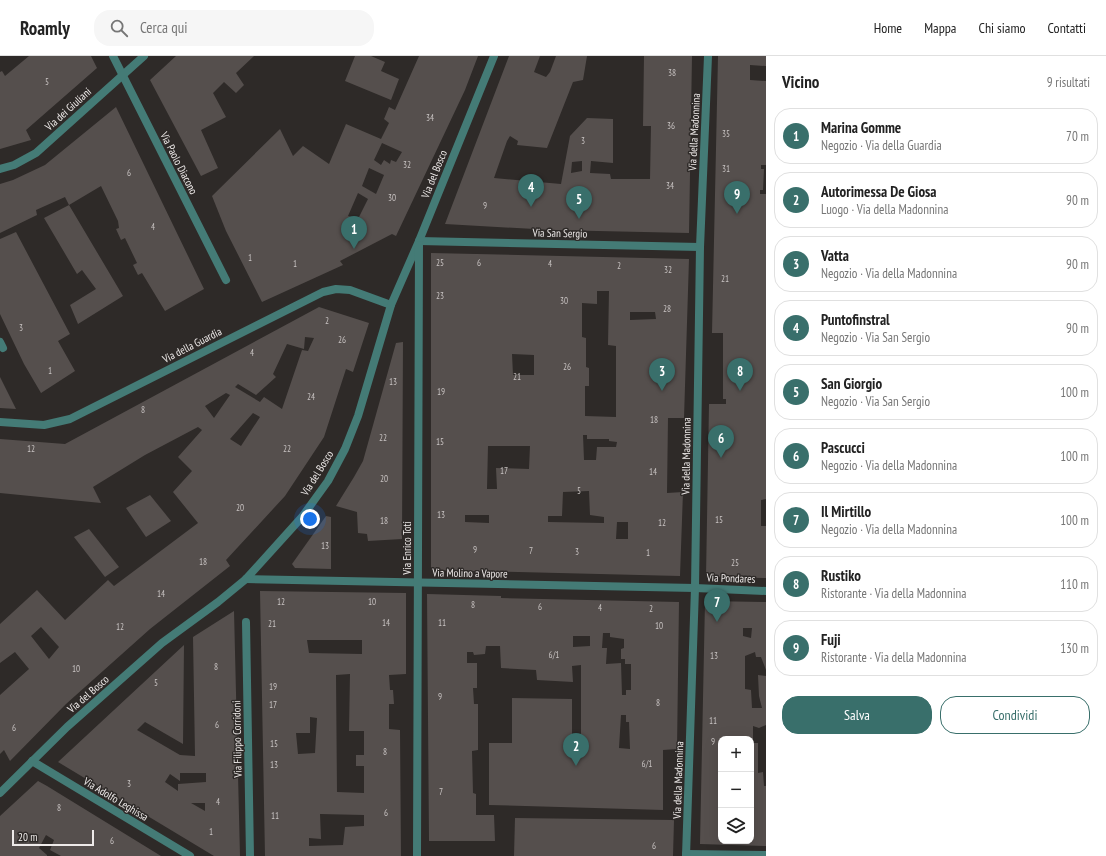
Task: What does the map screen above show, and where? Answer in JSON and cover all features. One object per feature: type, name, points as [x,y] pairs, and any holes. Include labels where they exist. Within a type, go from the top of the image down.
[{"type":"street","name":"Via Paolo Diacono","points":[[113,56],[226,280]]},
{"type":"street","name":"Via dei Giuliani","points":[[0,170],[14,165],[36,153],[144,56]]},
{"type":"street","name":"Via del Bosco","points":[[0,793],[67,727],[162,643],[218,602],[246,579],[302,517],[328,481],[345,449],[358,416],[391,305],[419,241],[494,56]]},
{"type":"street","name":"Via della Madonnina","points":[[686,855],[695,588],[700,247],[708,56]]},
{"type":"street","name":"Via San Sergio","points":[[419,241],[700,247]]},
{"type":"street","name":"Via Enrico Toti","points":[[417,856],[419,241]]},
{"type":"street","name":"Via della Guardia","points":[[0,422],[44,425],[70,419],[323,292],[336,289],[350,290],[391,305]]},
{"type":"street","name":"Via Molino a Vapore","points":[[246,579],[695,588]]},
{"type":"street","name":"Via Pondares","points":[[695,588],[766,591]]},
{"type":"street","name":"Via Filippo Corridoni","points":[[246,622],[250,856]]},
{"type":"street","name":"Via Adolfo Leghissa","points":[[32,761],[190,856]]},
{"type":"street","points":[[686,855],[766,855]]},
{"type":"building","points":[[29,56],[91,56],[97,68],[26,130],[31,140],[0,149],[0,72],[2,71],[5,76]]},
{"type":"building","points":[[176,56],[254,56],[236,73],[244,85],[236,93],[224,82],[213,93],[226,117],[201,130],[218,168],[201,176],[150,80]]},
{"type":"building","points":[[355,56],[371,56],[385,62],[381,71],[399,79],[391,100],[345,81]]},
{"type":"building","points":[[419,56],[478,56],[465,90],[396,236],[392,234],[340,261],[343,265],[262,302],[226,231],[212,196],[280,129],[293,156],[303,146],[329,164],[346,124],[381,139],[389,123],[384,119],[389,107],[395,110]],"holes":[[[382,143],[402,152],[396,162],[391,160],[390,164],[384,160],[381,165],[374,160]],[[369,168],[384,175],[376,194],[362,186]],[[358,193],[368,199],[358,219],[348,216]]]},
{"type":"building","points":[[509,56],[540,56],[534,72],[546,77],[550,72],[556,56],[587,56],[583,80],[573,82],[547,148],[517,145],[518,141],[510,136],[494,178],[561,184],[570,136],[587,118],[613,119],[613,163],[591,161],[590,173],[610,174],[611,179],[650,179],[651,126],[643,126],[644,56],[692,56],[689,233],[552,230],[445,224]],"holes":[[[582,161],[582,171],[571,173],[572,162]]]},
{"type":"building","points":[[718,56],[766,56],[766,66],[750,65],[750,80],[766,81],[766,165],[761,165],[761,169],[764,169],[763,190],[760,190],[760,194],[766,194],[766,499],[761,500],[761,526],[766,526],[766,578],[706,577],[709,404],[726,404],[726,399],[723,399],[723,333],[712,333]]},
{"type":"building","points":[[116,107],[204,289],[165,311],[142,273],[138,275],[133,265],[137,263],[125,238],[121,240],[116,229],[119,228],[118,221],[101,186],[69,205],[65,197],[36,210],[37,215],[0,233],[0,184],[13,180],[45,165]]},
{"type":"building","points":[[69,205],[123,296],[78,324],[70,305],[96,289],[82,270],[77,274],[44,218]]},
{"type":"building","points":[[16,232],[70,334],[58,341],[75,371],[41,393],[24,364],[0,314],[0,239]]},
{"type":"building","points":[[431,253],[689,259],[684,418],[668,418],[667,493],[683,492],[680,576],[431,570]],"holes":[[[597,291],[609,291],[608,345],[616,346],[616,417],[585,416],[585,386],[589,386],[589,368],[586,367],[586,338],[582,337],[582,303],[597,304]],[[630,312],[655,312],[656,319],[630,320]],[[512,354],[534,355],[534,375],[513,375]],[[583,435],[587,435],[587,439],[609,439],[609,441],[617,442],[616,447],[597,447],[596,460],[584,460]],[[488,446],[530,446],[529,469],[496,468],[497,489],[487,489]],[[589,491],[590,515],[604,517],[604,523],[548,522],[548,516],[562,516],[563,492]],[[465,515],[489,515],[489,523],[465,522]],[[617,522],[628,522],[628,539],[616,539]]]},
{"type":"building","points":[[319,307],[369,323],[353,372],[346,369],[324,437],[285,496],[226,560],[230,566],[150,629],[66,704],[10,761],[4,750],[0,754],[0,695],[29,669],[15,652],[0,663],[0,624],[37,590],[65,620],[108,580],[114,586],[198,523],[173,492],[192,471],[178,457],[202,430],[198,427],[145,455],[93,487],[101,503],[0,493],[0,439],[65,444]],"holes":[[[305,337],[314,338],[308,351],[302,350],[282,409],[264,397],[260,402],[235,387],[238,384],[256,395],[276,377],[273,374],[287,344],[304,349]],[[226,393],[230,395],[214,418],[205,406]],[[253,413],[260,417],[241,446],[230,439]],[[41,627],[59,647],[49,659],[31,636]]]},
{"type":"building","points":[[403,342],[402,539],[368,541],[367,534],[358,533],[357,512],[336,506],[363,461],[396,343]]},
{"type":"building","points":[[0,377],[16,409],[0,408]]},
{"type":"building","points":[[150,495],[171,521],[146,537],[126,508]]},
{"type":"building","points":[[326,516],[331,517],[331,569],[295,568],[292,564]]},
{"type":"building","points":[[89,529],[119,567],[105,577],[74,537]]},
{"type":"building","points":[[260,591],[406,593],[406,674],[389,675],[390,690],[393,690],[394,704],[389,704],[389,729],[400,730],[401,856],[265,856]],"holes":[[[307,640],[362,640],[362,654],[309,653]],[[350,674],[349,731],[364,731],[364,755],[356,755],[356,766],[364,766],[364,793],[337,792],[336,675]],[[310,717],[317,718],[315,753],[298,754],[296,733],[310,733]],[[320,814],[364,815],[364,826],[345,827],[343,845],[309,846],[309,838],[321,839]]]},
{"type":"building","points":[[427,594],[501,596],[501,598],[679,602],[677,749],[663,750],[663,810],[489,805],[489,743],[512,743],[512,698],[572,699],[572,746],[581,746],[581,665],[572,666],[573,682],[537,680],[536,670],[501,668],[500,646],[486,646],[485,654],[474,655],[473,652],[467,652],[467,663],[477,663],[477,688],[473,688],[474,704],[478,704],[478,750],[472,751],[473,793],[476,794],[476,815],[494,815],[495,841],[429,841]],"holes":[[[603,633],[610,633],[610,637],[624,639],[624,648],[621,649],[621,659],[625,659],[625,664],[631,664],[631,690],[626,690],[626,695],[622,695],[621,663],[606,664],[607,648],[602,648]],[[573,636],[590,636],[590,646],[573,647]],[[621,715],[626,715],[626,722],[629,722],[630,749],[619,748]]]},
{"type":"building","points":[[705,601],[766,602],[766,670],[761,657],[756,657],[755,652],[745,656],[745,689],[751,690],[752,708],[762,708],[759,696],[758,675],[766,676],[766,725],[759,728],[753,726],[753,736],[718,736],[718,844],[754,844],[754,743],[758,743],[758,773],[763,772],[764,786],[766,786],[766,846],[700,844]],"holes":[[[743,628],[752,628],[751,638],[743,636]]]},
{"type":"building","points":[[234,611],[240,856],[214,856],[58,762],[184,645],[183,744],[145,722],[137,730],[180,755],[195,756],[193,637]],"holes":[[[180,773],[206,773],[206,782],[178,784],[178,791],[165,782],[170,774],[180,781]],[[191,803],[205,803],[205,811]]]},
{"type":"building","points":[[38,781],[161,856],[61,856],[50,850],[54,840],[46,835],[39,848],[47,856],[0,856],[0,816]]},
{"type":"building","points":[[515,818],[674,820],[673,856],[514,856]]},
{"type":"place","name":"Puntofinstral","points":[[531,207]]},
{"type":"place","name":"Fuji","points":[[737,214]]},
{"type":"place","name":"San Giorgio","points":[[579,219]]},
{"type":"place","name":"Marina Gomme","points":[[354,249]]},
{"type":"place","name":"Vatta","points":[[662,391]]},
{"type":"place","name":"Rustiko","points":[[740,391]]},
{"type":"place","name":"Pascucci","points":[[721,458]]},
{"type":"place","name":"Il Mirtillo","points":[[717,622]]},
{"type":"place","name":"Autorimessa De Giosa","points":[[576,766]]}]
